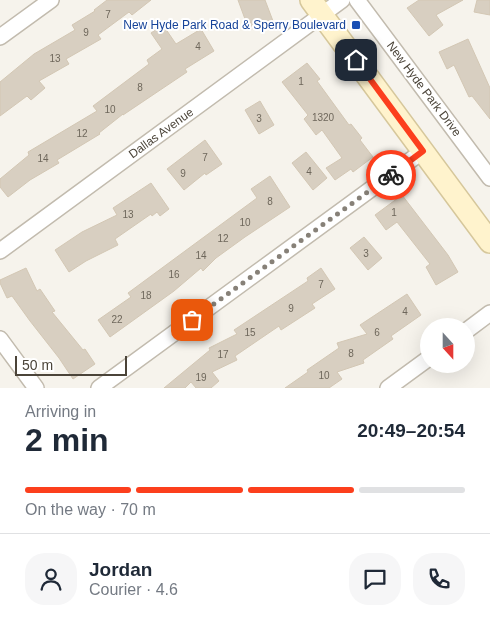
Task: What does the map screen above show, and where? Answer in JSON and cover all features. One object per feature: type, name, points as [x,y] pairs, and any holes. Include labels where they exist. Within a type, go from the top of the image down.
[{"type":"main road","points":[[316,7],[490,242]]},
{"type":"street","points":[[0,37],[51,0]]},
{"type":"street","name":"Dallas Avenue","points":[[0,251],[316,7],[342,0]]},
{"type":"street","name":"New Hyde Park Drive","points":[[358,0],[490,178]]},
{"type":"street","points":[[100,388],[423,151]]},
{"type":"street","points":[[475,324],[490,313]]},
{"type":"street","points":[[0,339],[36,388]]},
{"type":"street","points":[[388,388],[420,365]]},
{"type":"building","points":[[107,0],[151,0],[132,15],[129,12],[98,35],[101,39],[66,59],[69,64],[39,81],[45,88],[31,100],[27,96],[0,116],[0,82],[34,54],[75,30],[72,25],[95,11]]},
{"type":"building","points":[[238,0],[265,0],[273,21],[249,30]]},
{"type":"building","points":[[419,0],[463,0],[436,15],[443,25],[429,36],[407,8]]},
{"type":"building","points":[[477,0],[490,0],[490,15],[474,12]]},
{"type":"building","points":[[163,25],[176,44],[201,29],[214,51],[185,69],[187,72],[123,114],[100,134],[57,160],[59,163],[30,180],[8,197],[0,187],[0,179],[29,155],[28,152],[97,111],[93,106],[149,64],[147,60],[162,49],[151,33]]},
{"type":"building","points":[[468,39],[490,88],[490,119],[472,96],[469,97],[454,65],[447,69],[439,52]]},
{"type":"building","points":[[307,63],[320,79],[317,81],[349,125],[351,124],[362,138],[360,140],[373,157],[353,172],[351,169],[335,180],[326,168],[342,158],[322,130],[316,135],[304,119],[308,115],[282,82]]},
{"type":"building","points":[[260,101],[274,125],[259,134],[245,110]]},
{"type":"building","points":[[205,140],[222,164],[206,175],[205,173],[184,190],[167,169]]},
{"type":"building","points":[[306,152],[327,178],[313,190],[292,163]]},
{"type":"building","points":[[270,176],[290,207],[216,258],[203,271],[201,268],[174,291],[110,337],[98,320],[131,297],[128,293],[257,198],[251,189]]},
{"type":"building","points":[[151,183],[169,209],[160,216],[157,212],[152,216],[151,214],[115,239],[118,245],[69,272],[55,250],[82,232],[117,215],[113,208]]},
{"type":"building","points":[[402,195],[448,255],[458,272],[436,285],[426,267],[430,264],[397,222],[386,230],[375,215]]},
{"type":"building","points":[[364,237],[382,258],[368,270],[350,248]]},
{"type":"building","points":[[26,268],[37,291],[40,289],[55,311],[52,312],[83,350],[85,349],[95,364],[73,379],[12,296],[7,298],[0,283],[0,280]]},
{"type":"building","points":[[321,268],[335,289],[312,304],[315,308],[281,330],[279,326],[235,356],[237,360],[212,372],[219,381],[211,388],[196,388],[191,382],[185,388],[164,388],[210,350],[209,348],[237,334],[234,330],[308,281],[307,278]]},
{"type":"building","points":[[407,294],[421,315],[391,336],[393,339],[363,360],[364,363],[337,372],[342,379],[329,388],[285,388],[339,348],[337,343],[367,334],[360,325]]},
{"type":"way so far","points":[[192,320],[391,175]]},
{"type":"place","name":"New Hyde Park Road & Sperry Boulevard","points":[[356,25]]},
{"type":"route","points":[[356,60],[423,151],[391,175]]}]
